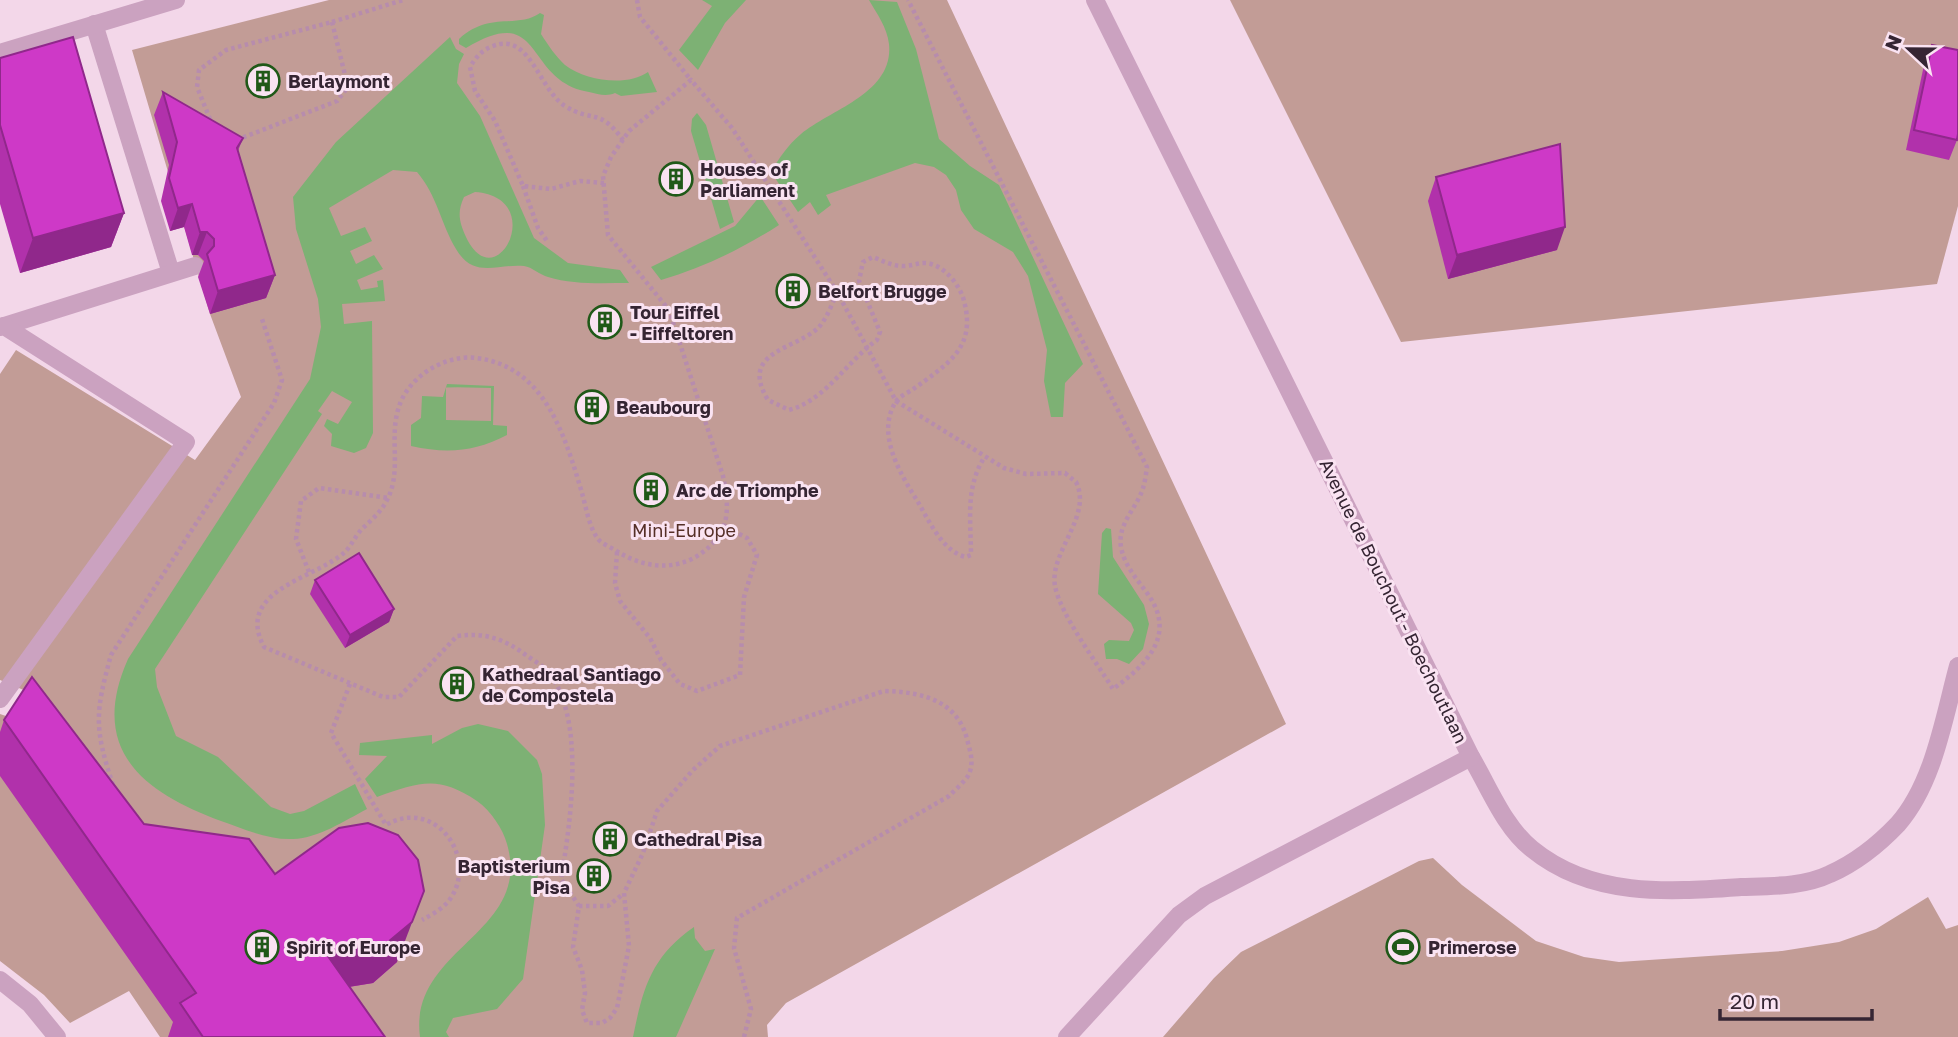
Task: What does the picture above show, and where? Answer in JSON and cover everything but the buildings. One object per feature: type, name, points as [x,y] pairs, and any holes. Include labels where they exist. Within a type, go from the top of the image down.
[{"type":"street","points":[[0,53],[176,0]]},
{"type":"street","name":"Avenue de Bouchout - Boechoutlaan","points":[[1067,1037],[1178,915],[1196,902],[1471,757],[1095,0]]},
{"type":"street","points":[[94,24],[171,273]]},
{"type":"street","points":[[2,326],[195,266]]},
{"type":"street","points":[[0,699],[186,442],[2,326]]},
{"type":"street","points":[[1471,757],[1512,828],[1525,842],[1557,865],[1586,879],[1623,889],[1661,892],[1792,884],[1828,875],[1854,861],[1899,822],[1916,798],[1927,772],[1958,666]]},
{"type":"street","points":[[0,980],[30,1004],[57,1037]]},
{"type":"path","points":[[332,22],[348,87],[338,101],[221,145],[197,87],[199,70],[226,50],[403,0]]},
{"type":"path","points":[[637,0],[640,17],[732,128],[837,292],[896,401],[984,458],[1014,472],[1065,473],[1076,482],[1079,500],[1077,514],[1055,573],[1055,586],[1062,605],[1113,689],[1142,668],[1154,651],[1159,633],[1159,617],[1150,597],[1127,565],[1121,547],[1121,530],[1143,490],[1147,467],[908,0]]},
{"type":"path","points":[[547,241],[538,228],[495,121],[475,91],[470,67],[476,56],[500,43],[514,45],[525,52],[552,97],[566,107],[609,121],[623,140]]},
{"type":"path","points":[[624,893],[629,946],[617,1008],[610,1018],[602,1023],[587,1023],[582,1010],[585,993],[582,970],[573,947],[579,906],[561,879],[573,804],[571,736],[560,694],[548,671],[496,636],[457,636],[400,697],[383,697],[264,647],[258,635],[258,616],[268,597],[345,552],[389,498],[396,467],[398,410],[408,390],[423,374],[443,361],[473,357],[502,363],[536,385],[556,417],[598,539],[631,561],[657,568],[683,564],[710,547],[725,527],[728,501],[723,476],[669,310],[608,235],[603,176],[629,131],[691,80]]},
{"type":"path","points":[[523,186],[551,189],[580,181],[604,183]]},
{"type":"path","points":[[837,292],[819,326],[804,338],[786,344],[771,354],[763,366],[760,378],[762,389],[777,407],[789,410],[802,407],[816,398],[877,340],[880,332],[859,281],[863,262],[873,257],[891,265],[906,266],[919,262],[936,265],[952,279],[962,295],[968,319],[964,342],[952,361],[896,401],[888,430],[892,455],[934,529],[954,552],[966,557],[971,555],[972,490],[975,472],[984,458]]},
{"type":"path","points":[[114,789],[99,745],[98,717],[98,703],[111,655],[274,402],[282,380],[262,319]]},
{"type":"path","points":[[309,572],[296,539],[301,501],[319,488],[389,498]]},
{"type":"path","points":[[617,552],[615,583],[620,601],[650,638],[661,660],[680,684],[697,691],[740,675],[744,597],[757,555],[747,538],[725,527]]},
{"type":"path","points":[[350,684],[331,733],[386,825],[401,817],[420,817],[439,826],[450,838],[458,857],[458,877],[453,896],[438,911],[422,920]]},
{"type":"path","points":[[579,906],[608,906],[624,893],[643,853],[657,811],[693,769],[720,746],[884,691],[909,691],[952,709],[964,726],[972,760],[968,775],[949,796],[737,918],[734,948],[751,1009],[744,1037]]},
{"type":"green space","name":"Mini-Europe","points":[[329,0],[947,0],[1286,724],[786,1003],[767,1025],[768,1037],[160,1037],[129,991],[70,1023],[44,995],[0,961],[0,714],[12,718],[33,694],[0,680],[0,374],[16,350],[195,460],[241,397],[210,314],[132,50]]},
{"type":"green space","points":[[1230,0],[1958,0],[1958,206],[1937,284],[1401,342]]},
{"type":"green space","name":"Primerose","points":[[1433,858],[1462,885],[1536,941],[1584,957],[1619,962],[1782,951],[1839,942],[1876,929],[1928,897],[1946,929],[1958,925],[1958,1037],[1163,1037],[1214,978],[1241,952],[1419,861]]},
{"type":"shaded area","points":[[702,0],[746,0],[725,23],[698,70],[679,50],[712,6]]},
{"type":"shaded area","points":[[869,0],[897,2],[916,49],[939,139],[970,166],[999,185],[1083,364],[1065,383],[1063,417],[1051,417],[1044,381],[1047,350],[1028,276],[1013,252],[974,229],[961,210],[956,190],[946,175],[934,167],[915,163],[826,195],[831,205],[818,215],[810,202],[798,212],[771,172],[784,152],[801,134],[858,98],[882,75],[888,61],[888,38]]},
{"type":"shaded area","points":[[540,13],[544,15],[541,34],[565,65],[584,75],[606,80],[629,79],[648,72],[657,92],[602,95],[568,85],[553,74],[522,38],[509,33],[491,36],[466,48],[459,44],[459,39],[481,25],[522,20]]},
{"type":"shaded area","points":[[450,37],[456,49],[464,54],[459,64],[457,83],[480,116],[534,238],[568,263],[620,270],[629,283],[558,280],[524,266],[487,268],[471,264],[463,259],[456,249],[429,190],[417,172],[393,170],[329,208],[341,236],[365,227],[372,241],[350,251],[356,264],[374,255],[383,269],[357,280],[361,290],[378,287],[377,281],[383,280],[385,301],[342,304],[344,324],[372,321],[373,433],[366,448],[354,453],[331,446],[332,434],[324,426],[327,419],[338,424],[352,402],[332,391],[318,411],[322,414],[155,669],[157,687],[176,736],[218,757],[271,807],[290,814],[304,811],[355,784],[367,809],[322,832],[303,838],[284,839],[221,821],[168,796],[146,781],[130,763],[119,742],[115,718],[117,691],[128,659],[310,379],[321,327],[318,299],[296,229],[293,197],[336,142]],"holes":[[[475,192],[497,198],[509,210],[513,225],[502,252],[490,258],[478,254],[466,237],[460,222],[460,212],[464,197]]]},
{"type":"shaded area","points":[[697,113],[706,125],[734,222],[720,229],[691,131],[692,119]]},
{"type":"shaded area","points":[[760,196],[779,225],[722,257],[677,275],[661,280],[651,267],[735,226]]},
{"type":"shaded area","points":[[447,384],[494,386],[493,425],[507,426],[507,435],[483,445],[460,450],[411,446],[411,425],[421,418],[422,396],[443,397],[446,387]],"holes":[[[446,387],[491,388],[491,421],[446,420]]]},
{"type":"shaded area","points":[[1106,528],[1111,529],[1113,557],[1144,605],[1149,624],[1143,649],[1129,664],[1117,659],[1106,659],[1104,644],[1109,640],[1129,641],[1134,630],[1131,623],[1098,594],[1102,533]]},
{"type":"shaded area","points":[[478,724],[508,731],[537,760],[542,774],[545,825],[523,979],[497,1009],[453,1018],[446,1032],[449,1037],[420,1037],[421,1007],[432,982],[488,921],[503,900],[510,874],[507,844],[492,815],[477,801],[451,787],[440,784],[417,785],[377,797],[365,779],[387,756],[359,755],[360,743],[432,735],[432,744],[462,728]]},
{"type":"shaded area","points":[[694,927],[695,938],[705,951],[715,949],[676,1037],[633,1037],[645,989],[658,962],[679,938]]},
{"type":"place","name":"Berlaymont","points":[[263,81]]},
{"type":"place","name":"Houses of Parliament","points":[[676,179]]},
{"type":"place","name":"Belfort Brugge","points":[[793,291]]},
{"type":"place","name":"Tour Eiffel - Eiffeltoren","points":[[605,322]]},
{"type":"place","name":"Beaubourg","points":[[592,407]]},
{"type":"place","name":"Arc de Triomphe","points":[[651,490]]},
{"type":"place","name":"Kathedraal Santiago de Compostela","points":[[457,684]]},
{"type":"place","name":"Cathedral Pisa","points":[[610,839]]},
{"type":"place","name":"Baptisterium Pisa","points":[[594,876]]},
{"type":"place","name":"Spirit of Europe","points":[[262,947]]},
{"type":"place","name":"Primerose","points":[[1403,947]]}]
